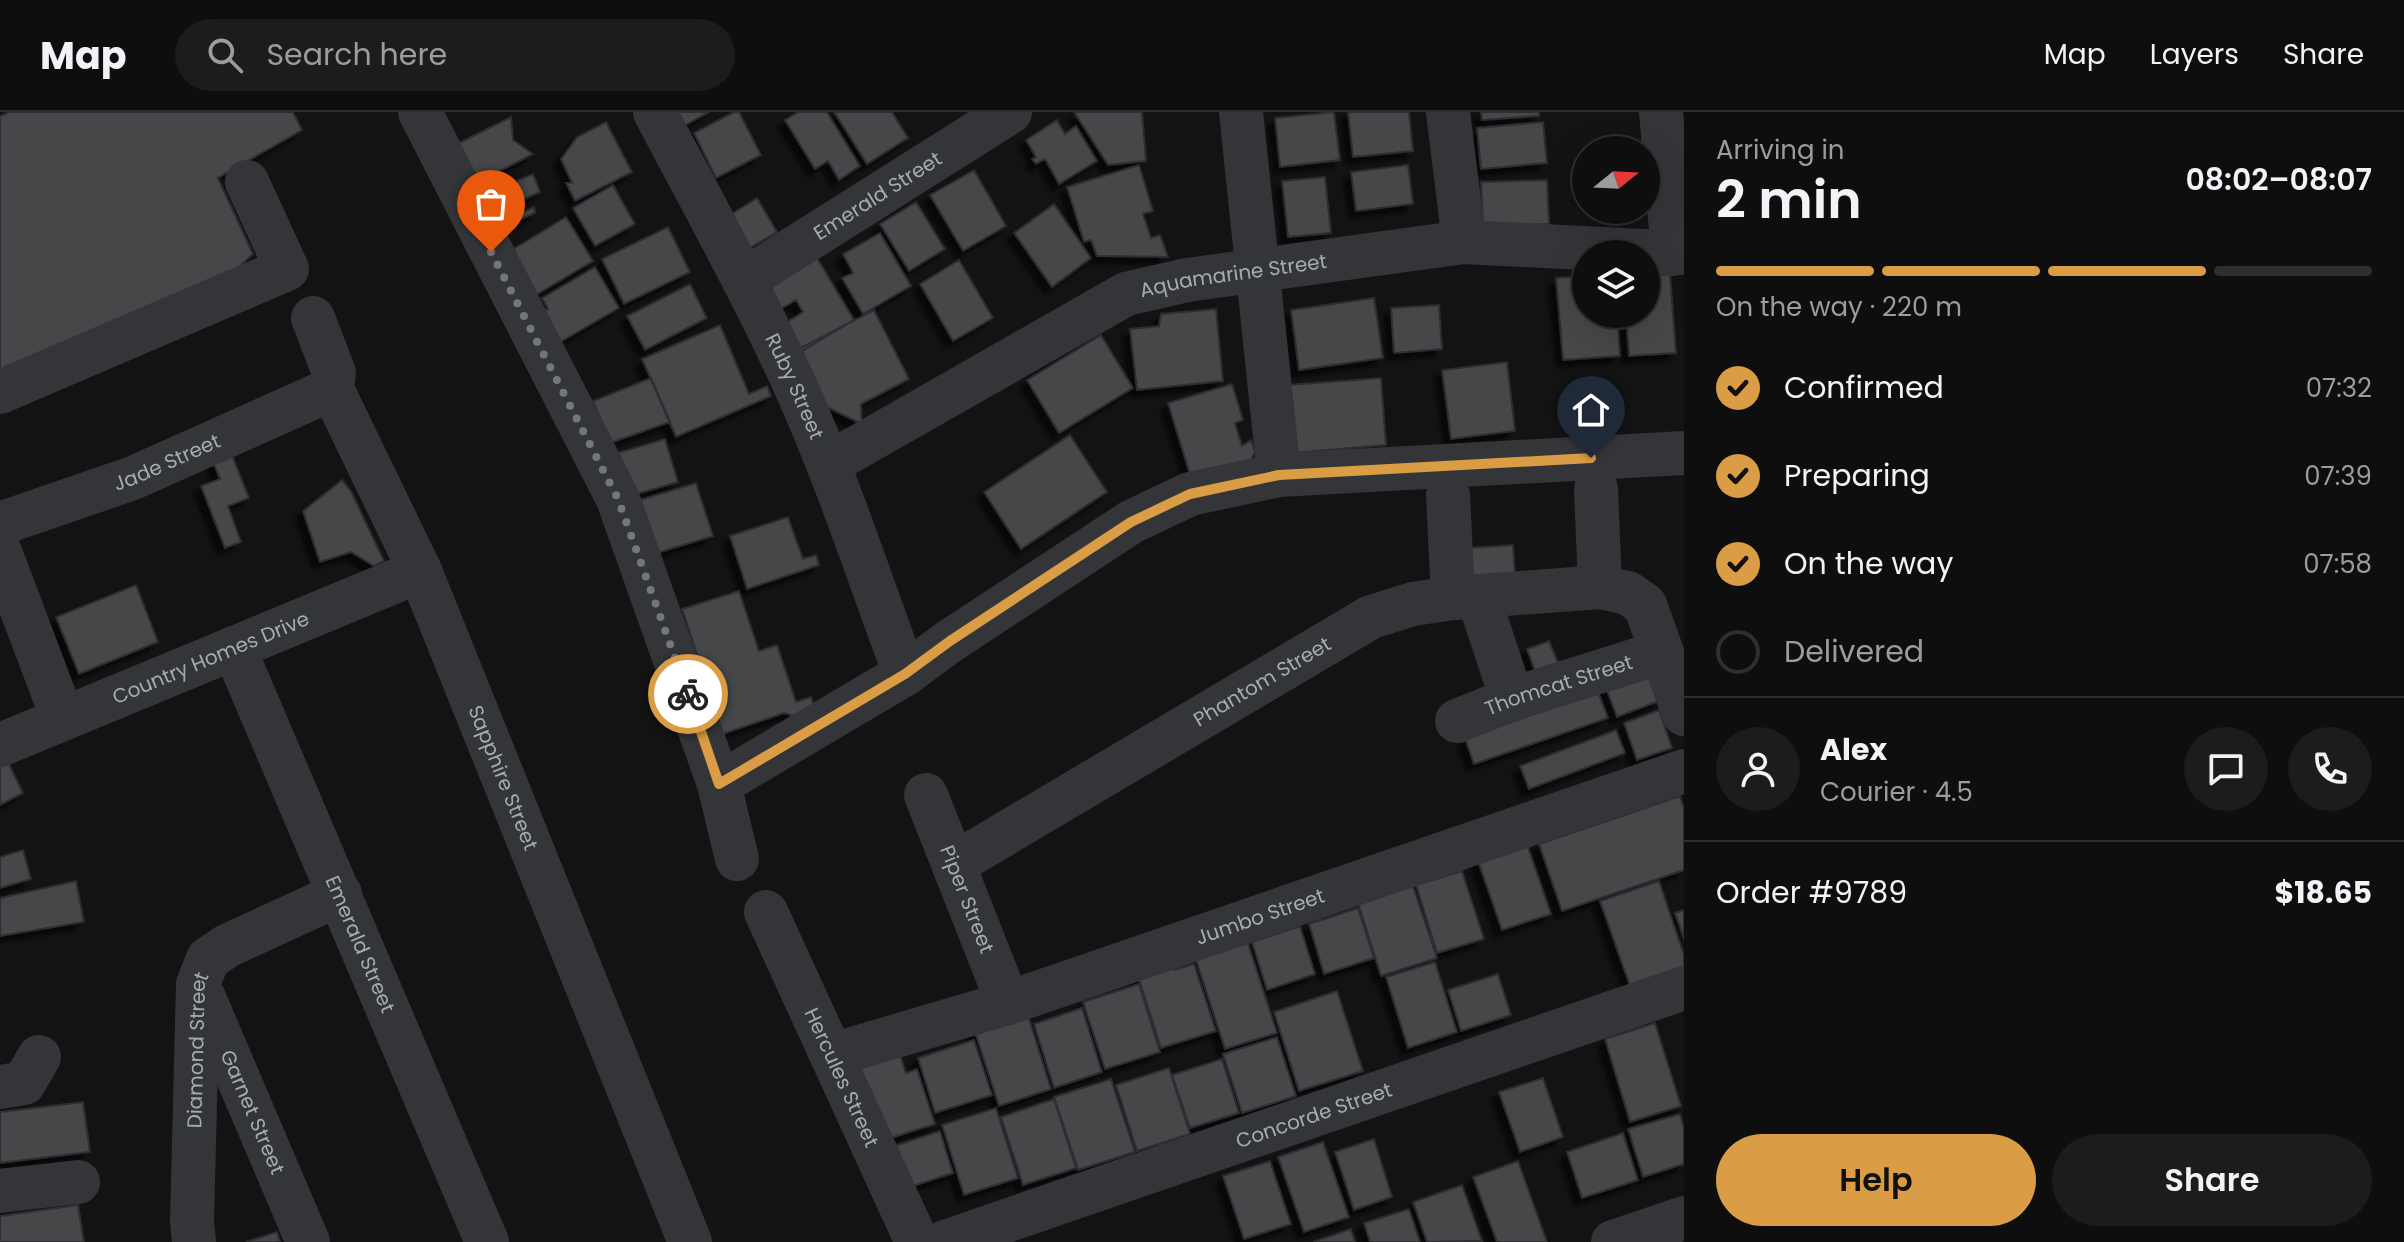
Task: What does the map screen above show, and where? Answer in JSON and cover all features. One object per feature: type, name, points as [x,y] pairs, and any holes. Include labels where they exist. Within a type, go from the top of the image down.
[{"type":"street","points":[[420,112],[618,499],[719,784],[737,859]]},
{"type":"street","name":"Ruby Street","points":[[655,112],[744,280],[794,383],[828,464],[905,674]]},
{"type":"street","name":"Emerald Street","points":[[744,280],[1010,112]]},
{"type":"street","points":[[1241,112],[1279,475]]},
{"type":"street","points":[[1448,112],[1464,242]]},
{"type":"street","points":[[1661,112],[1679,253]]},
{"type":"street","points":[[0,392],[287,269],[247,182]]},
{"type":"street","name":"Aquamarine Street","points":[[828,464],[1126,294],[1187,280],[1464,242],[1679,253]]},
{"type":"street","name":"Sapphire Street","points":[[313,318],[334,373],[332,389],[420,571],[690,1242]]},
{"type":"street","name":"Jade Street","points":[[0,528],[8,521],[133,478],[332,389]]},
{"type":"street","points":[[719,784],[905,674],[1131,522],[1190,494],[1279,475],[1684,453]]},
{"type":"street","points":[[1596,489],[1600,587],[1628,593],[1645,605],[1677,686]]},
{"type":"street","points":[[1448,495],[1466,597],[1512,699]]},
{"type":"street","points":[[0,552],[63,719]]},
{"type":"street","name":"Country Homes Drive","points":[[0,745],[420,571]]},
{"type":"street","name":"Phantom Street","points":[[954,864],[1371,617],[1413,604],[1466,597],[1600,587]]},
{"type":"street","name":"Emerald Street","points":[[234,648],[487,1242]]},
{"type":"street","name":"Thomcat Street","points":[[1457,721],[1512,699],[1677,686]]},
{"type":"street","name":"Jumbo Street","points":[[832,1055],[1008,1003],[1684,771]]},
{"type":"street","name":"Piper Street","points":[[926,795],[1008,1003]]},
{"type":"street","name":"Diamond Street","points":[[194,1242],[198,984],[208,959],[227,946],[340,894]]},
{"type":"street","name":"Hercules Street","points":[[766,912],[917,1242]]},
{"type":"street","name":"Garnet Street","points":[[198,984],[308,1242]]},
{"type":"street","name":"Concorde Street","points":[[945,1242],[1684,988]]},
{"type":"street","points":[[0,1087],[24,1083],[39,1057]]},
{"type":"street","points":[[0,1191],[78,1182]]},
{"type":"street","points":[[1613,1242],[1684,1218]]},
{"type":"building","points":[[9,112],[293,112],[302,130],[218,178],[253,254],[227,278],[0,383],[0,116]]},
{"type":"building","points":[[674,112],[709,112],[682,127]]},
{"type":"building","points":[[739,112],[761,155],[716,178],[694,133]]},
{"type":"building","points":[[798,112],[827,112],[860,166],[839,180],[828,161],[815,169],[785,120]]},
{"type":"building","points":[[834,112],[892,112],[908,138],[867,164]]},
{"type":"building","points":[[1074,112],[1142,112],[1146,161],[1108,165]]},
{"type":"building","points":[[1334,112],[1340,160],[1280,167],[1275,118]]},
{"type":"building","points":[[1348,112],[1409,112],[1413,151],[1353,157]]},
{"type":"building","points":[[1481,112],[1539,112],[1539,116],[1482,120]]},
{"type":"building","points":[[511,117],[513,140],[533,154],[475,184],[455,145]]},
{"type":"building","points":[[1057,120],[1065,134],[1076,126],[1097,161],[1059,184],[1045,159],[1036,164],[1032,159],[1036,157],[1026,140]]},
{"type":"building","points":[[606,122],[632,172],[575,201],[566,183],[572,183],[561,159],[577,137]]},
{"type":"building","points":[[1543,122],[1547,163],[1481,169],[1477,128]]},
{"type":"building","points":[[1139,165],[1153,211],[1143,214],[1151,238],[1160,235],[1168,257],[1097,256],[1091,240],[1084,242],[1067,187]]},
{"type":"building","points":[[1408,165],[1413,204],[1356,211],[1351,172]]},
{"type":"building","points":[[974,170],[1006,226],[963,251],[930,195]]},
{"type":"building","points":[[533,174],[540,192],[511,205],[515,216],[534,207],[535,213],[493,232],[478,197]]},
{"type":"building","points":[[1325,177],[1331,233],[1288,237],[1282,181]]},
{"type":"building","points":[[1547,180],[1549,224],[1483,227],[1481,182]]},
{"type":"building","points":[[613,185],[635,224],[595,246],[573,208]]},
{"type":"building","points":[[757,198],[777,232],[750,248],[730,215]]},
{"type":"building","points":[[916,202],[945,249],[909,271],[880,224]]},
{"type":"building","points":[[1054,204],[1091,258],[1052,287],[1014,233]]},
{"type":"building","points":[[566,217],[593,261],[531,298],[505,254]]},
{"type":"building","points":[[668,227],[690,272],[624,304],[602,259]]},
{"type":"building","points":[[880,233],[911,286],[863,314],[842,278],[853,273],[843,254]]},
{"type":"building","points":[[816,256],[854,320],[800,352],[784,324],[803,312],[796,300],[779,310],[764,287]]},
{"type":"building","points":[[959,260],[993,318],[953,341],[920,284]]},
{"type":"building","points":[[595,267],[619,308],[555,345],[538,315],[548,309],[542,298]]},
{"type":"building","points":[[1670,274],[1676,353],[1629,356],[1627,328],[1660,328],[1660,275]]},
{"type":"building","points":[[1572,277],[1572,328],[1618,328],[1620,356],[1563,360],[1556,278]]},
{"type":"building","points":[[690,284],[707,318],[645,350],[627,316]]},
{"type":"building","points":[[1374,298],[1383,358],[1299,370],[1291,310]]},
{"type":"building","points":[[1439,305],[1442,349],[1394,353],[1391,308]]},
{"type":"building","points":[[1216,309],[1223,381],[1137,390],[1130,329],[1159,326],[1161,314]]},
{"type":"building","points":[[874,310],[909,379],[861,404],[862,424],[816,402],[791,353]]},
{"type":"building","points":[[720,325],[749,394],[767,386],[771,396],[676,437],[642,359]]},
{"type":"building","points":[[1101,335],[1133,388],[1059,433],[1027,380]]},
{"type":"building","points":[[1507,362],[1515,431],[1451,439],[1442,370]]},
{"type":"building","points":[[651,378],[670,422],[610,443],[593,401]]},
{"type":"building","points":[[1381,378],[1386,445],[1293,453],[1288,385]]},
{"type":"building","points":[[1232,384],[1243,420],[1235,423],[1242,446],[1251,440],[1255,452],[1249,464],[1192,481],[1168,403]]},
{"type":"building","points":[[1070,435],[1107,492],[1021,549],[984,492]]},
{"type":"building","points":[[665,439],[678,482],[626,497],[614,454]]},
{"type":"building","points":[[232,455],[249,498],[228,506],[241,542],[225,548],[201,486],[220,479],[213,462]]},
{"type":"building","points":[[342,480],[351,491],[384,561],[374,566],[351,552],[320,562],[303,511]]},
{"type":"building","points":[[696,483],[713,536],[647,556],[630,503]]},
{"type":"building","points":[[788,517],[803,559],[816,555],[819,565],[747,589],[730,536]]},
{"type":"building","points":[[1513,545],[1515,576],[1470,580],[1468,548]]},
{"type":"building","points":[[136,585],[158,642],[79,674],[56,617]]},
{"type":"building","points":[[739,591],[759,651],[777,645],[796,702],[811,697],[815,709],[794,716],[784,713],[723,734],[682,609]]},
{"type":"building","points":[[1549,641],[1559,665],[1536,674],[1527,649]]},
{"type":"building","points":[[1645,664],[1659,701],[1617,717],[1603,680]]},
{"type":"building","points":[[1598,692],[1608,718],[1474,764],[1465,738]]},
{"type":"building","points":[[1659,710],[1672,748],[1637,760],[1624,723]]},
{"type":"building","points":[[1616,730],[1625,753],[1529,789],[1520,766]]},
{"type":"building","points":[[8,762],[23,793],[0,805],[0,766]]},
{"type":"building","points":[[1680,796],[1684,808],[1684,870],[1562,911],[1539,844]]},
{"type":"building","points":[[1526,841],[1551,914],[1502,930],[1477,858]]},
{"type":"building","points":[[23,850],[31,879],[0,888],[0,857]]},
{"type":"building","points":[[1462,871],[1484,939],[1437,953],[1416,885]]},
{"type":"building","points":[[76,881],[84,922],[0,936],[0,898]]},
{"type":"building","points":[[1659,881],[1684,955],[1684,967],[1630,986],[1600,901]]},
{"type":"building","points":[[1413,886],[1437,958],[1381,976],[1358,903]]},
{"type":"building","points":[[1358,908],[1374,958],[1324,974],[1309,924]]},
{"type":"building","points":[[1684,910],[1684,939],[1675,913]]},
{"type":"building","points":[[1300,926],[1315,974],[1267,990],[1252,942]]},
{"type":"building","points":[[1245,934],[1277,1033],[1225,1049],[1193,951]]},
{"type":"building","points":[[1169,957],[1174,970],[1194,964],[1216,1031],[1161,1048],[1135,967]]},
{"type":"building","points":[[1435,962],[1457,1032],[1408,1048],[1386,977]]},
{"type":"building","points":[[1498,974],[1511,1015],[1461,1031],[1448,990]]},
{"type":"building","points":[[1139,984],[1160,1052],[1105,1069],[1083,1002]]},
{"type":"building","points":[[1337,991],[1363,1071],[1299,1091],[1274,1012]]},
{"type":"building","points":[[1082,1008],[1102,1072],[1054,1088],[1034,1024]]},
{"type":"building","points":[[1026,1009],[1051,1089],[999,1106],[973,1026]]},
{"type":"building","points":[[1655,1023],[1681,1106],[1630,1122],[1605,1039]]},
{"type":"building","points":[[1277,1037],[1296,1096],[1242,1113],[1223,1054]]},
{"type":"building","points":[[974,1040],[992,1095],[935,1113],[918,1058]]},
{"type":"building","points":[[899,1052],[906,1073],[917,1069],[935,1124],[875,1143],[851,1067]]},
{"type":"building","points":[[1222,1059],[1239,1113],[1190,1128],[1172,1075]]},
{"type":"building","points":[[1169,1068],[1190,1134],[1137,1151],[1116,1085]]},
{"type":"building","points":[[1543,1078],[1563,1137],[1520,1152],[1499,1092]]},
{"type":"building","points":[[1111,1079],[1135,1152],[1078,1170],[1054,1097]]},
{"type":"building","points":[[1054,1099],[1076,1168],[1023,1185],[1001,1117]]},
{"type":"building","points":[[83,1102],[90,1152],[0,1163],[0,1112]]},
{"type":"building","points":[[996,1108],[1018,1178],[964,1195],[942,1125]]},
{"type":"building","points":[[1680,1114],[1684,1128],[1684,1164],[1643,1177],[1628,1129]]},
{"type":"building","points":[[940,1131],[953,1173],[898,1191],[885,1149]]},
{"type":"building","points":[[1623,1133],[1638,1180],[1582,1198],[1567,1152]]},
{"type":"building","points":[[1374,1139],[1392,1197],[1354,1210],[1335,1152]]},
{"type":"building","points":[[1323,1142],[1349,1217],[1304,1232],[1278,1157]]},
{"type":"building","points":[[1270,1161],[1291,1224],[1244,1239],[1223,1176]]},
{"type":"building","points":[[1518,1161],[1547,1242],[1497,1242],[1473,1177]]},
{"type":"building","points":[[1462,1185],[1482,1241],[1427,1242],[1413,1202]]},
{"type":"building","points":[[78,1205],[84,1242],[0,1242],[0,1216]]},
{"type":"building","points":[[1409,1209],[1420,1242],[1370,1242],[1364,1223]]},
{"type":"building","points":[[1351,1229],[1355,1242],[1313,1242]]},
{"type":"building","points":[[277,1232],[280,1242],[246,1242]]},
{"type":"way so far","points":[[491,252],[618,499],[688,694]]},
{"type":"route","points":[[688,694],[719,784],[905,674],[1131,522],[1190,494],[1279,475],[1591,458]]}]
